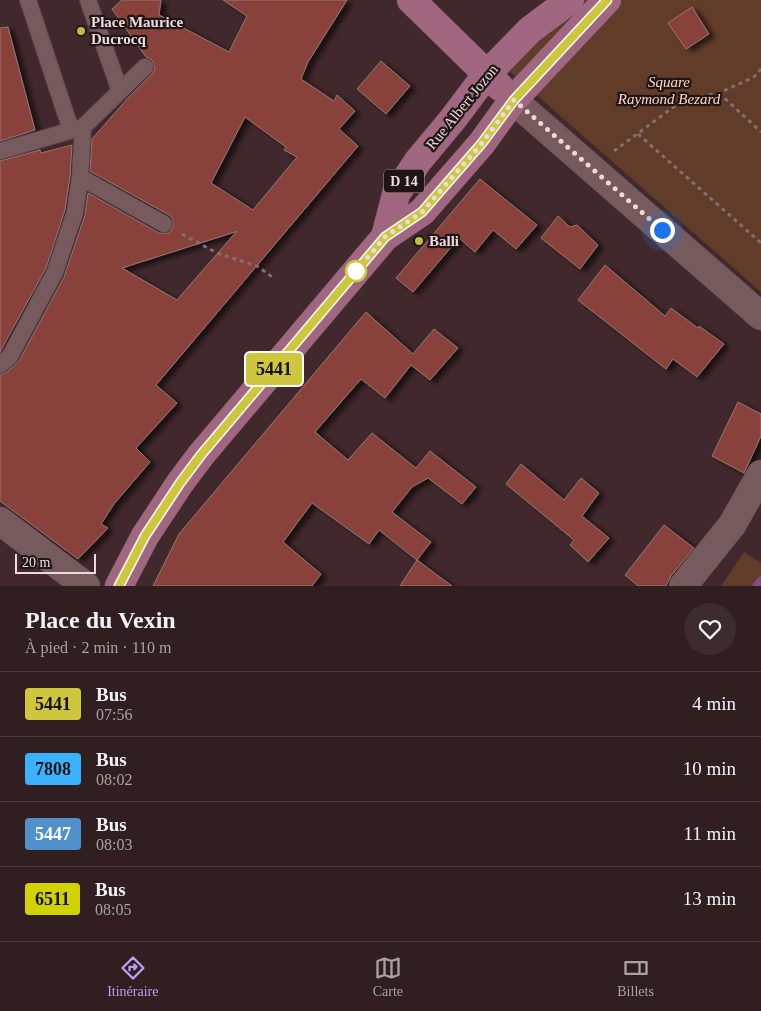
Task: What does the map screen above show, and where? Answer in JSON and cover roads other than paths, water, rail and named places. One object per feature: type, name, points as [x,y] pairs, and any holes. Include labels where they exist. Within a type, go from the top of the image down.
[{"type":"main road","points":[[411,0],[486,75],[514,100]]},
{"type":"main road","name":"Rue Albert Jozon","points":[[385,237],[396,194],[418,161],[486,75],[530,30],[570,0]]},
{"type":"main road","name":"Rue Albert Jozon","points":[[119,586],[145,536],[201,455],[385,237],[422,212],[482,143],[514,100],[607,0]]},
{"type":"street","points":[[514,100],[761,316]]},
{"type":"street","points":[[683,586],[732,525],[761,474]]},
{"type":"street","points":[[0,521],[86,586]]},
{"type":"lane","points":[[0,364],[10,356],[55,272],[75,212],[80,177],[77,129],[28,0]]},
{"type":"lane","points":[[88,0],[120,91]]},
{"type":"lane","points":[[0,151],[77,129],[145,67]]},
{"type":"lane","points":[[80,177],[164,224]]},
{"type":"waterway","points":[[757,586],[761,581]]},
{"type":"place","name":"Place Maurice Ducrocq","points":[[81,31]]},
{"type":"place","name":"Balli","points":[[419,241]]},
{"type":"park label","name":"Square Raymond Bezard","points":[[669,90]]}]
